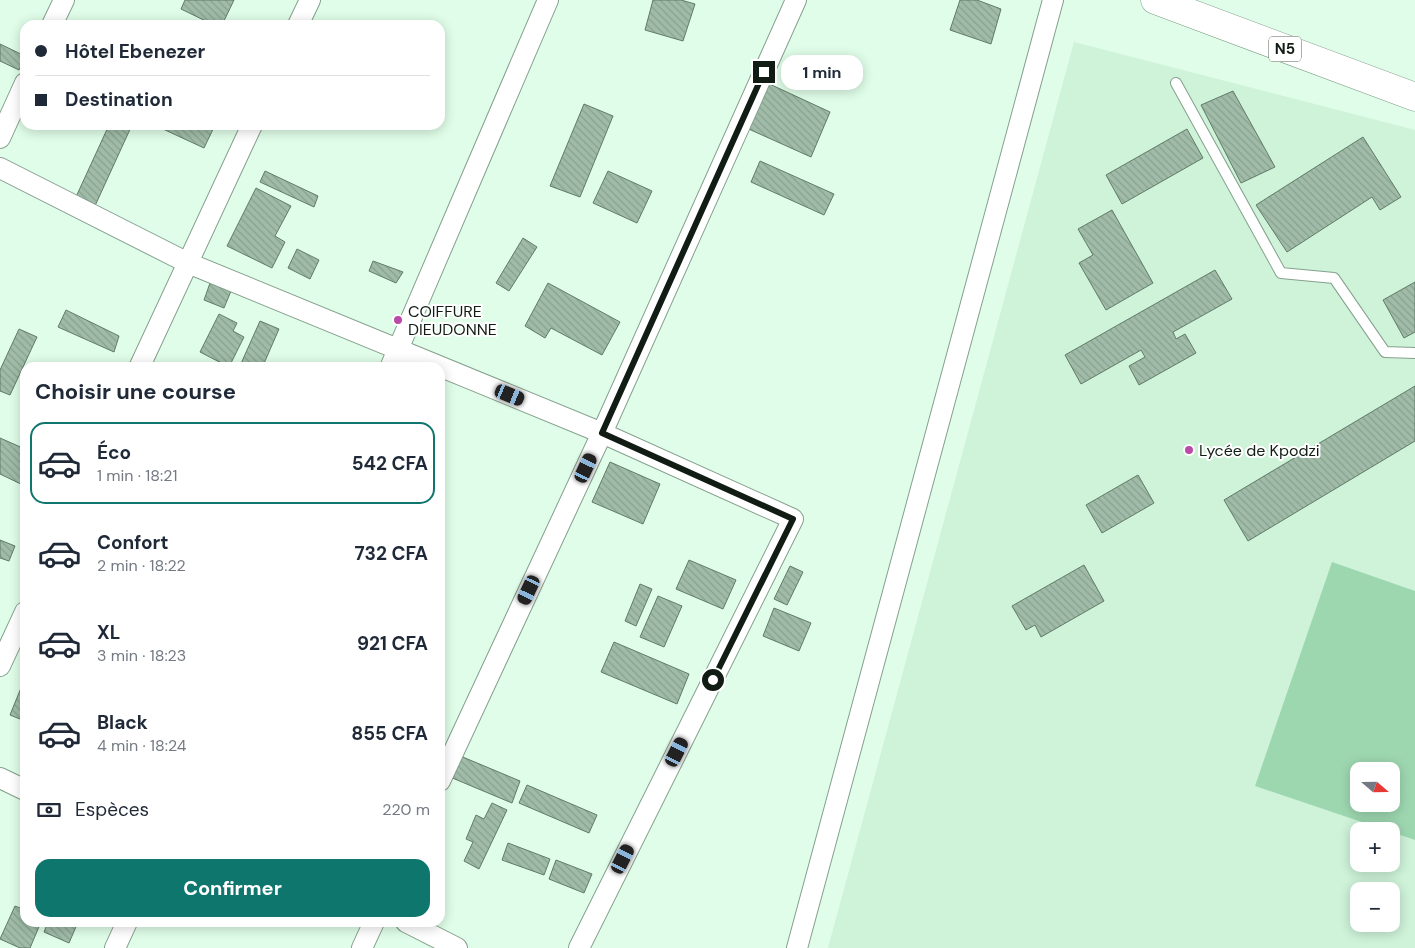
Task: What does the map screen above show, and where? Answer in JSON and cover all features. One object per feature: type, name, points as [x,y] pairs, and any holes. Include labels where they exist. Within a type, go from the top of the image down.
[{"type":"main road","name":"N5","points":[[1155,0],[1415,98]]},
{"type":"street","points":[[54,20],[64,0]]},
{"type":"street","points":[[300,20],[310,0]]},
{"type":"street","points":[[393,362],[548,0]]},
{"type":"street","points":[[445,770],[602,433],[796,0]]},
{"type":"street","points":[[797,948],[1054,0]]},
{"type":"street","points":[[0,138],[20,94]]},
{"type":"street","points":[[142,362],[250,130]]},
{"type":"street","points":[[0,168],[188,263],[430,362]]},
{"type":"street","points":[[445,368],[602,433],[793,519],[578,948]]},
{"type":"street","points":[[0,666],[20,623]]},
{"type":"street","points":[[0,778],[20,788]]},
{"type":"street","points":[[115,948],[125,927]]},
{"type":"street","points":[[362,948],[372,927]]},
{"type":"street","points":[[416,927],[457,948]]},
{"type":"lane","points":[[1176,83],[1281,273],[1334,278],[1385,352],[1415,354]]},
{"type":"shaded area","name":"Lycée de Kpodzi","points":[[1074,42],[1415,130],[1415,948],[828,948]]},
{"type":"shaded area","points":[[1332,562],[1415,591],[1415,840],[1400,835],[1400,822],[1362,822],[1255,786]]},
{"type":"building","points":[[185,0],[234,0],[224,20],[204,20],[181,9]]},
{"type":"building","points":[[653,0],[681,0],[695,4],[683,41],[645,30]]},
{"type":"building","points":[[960,0],[977,0],[1001,9],[991,44],[950,30]]},
{"type":"building","points":[[0,44],[20,54],[19,70],[0,61]]},
{"type":"building","points":[[763,81],[830,112],[811,157],[742,126]]},
{"type":"building","points":[[1233,91],[1275,167],[1241,183],[1201,105]]},
{"type":"building","points":[[584,104],[613,116],[580,197],[550,186]]},
{"type":"building","points":[[1187,129],[1203,158],[1122,204],[1106,175]]},
{"type":"building","points":[[107,130],[130,130],[94,208],[75,199]]},
{"type":"building","points":[[165,130],[213,130],[204,148]]},
{"type":"building","points":[[1363,137],[1401,197],[1380,210],[1372,197],[1287,252],[1256,205]]},
{"type":"building","points":[[760,161],[834,194],[824,215],[751,182]]},
{"type":"building","points":[[265,171],[318,196],[314,207],[260,182]]},
{"type":"building","points":[[608,171],[652,191],[637,223],[593,203]]},
{"type":"building","points":[[256,188],[291,206],[275,236],[285,242],[272,268],[227,246]]},
{"type":"building","points":[[1112,210],[1153,283],[1106,310],[1079,263],[1093,255],[1078,229]]},
{"type":"building","points":[[523,238],[537,247],[509,291],[496,283]]},
{"type":"building","points":[[297,249],[319,260],[310,279],[288,268]]},
{"type":"building","points":[[373,261],[403,272],[396,283],[369,271]]},
{"type":"building","points":[[1215,270],[1232,299],[1173,332],[1176,339],[1185,334],[1196,353],[1139,385],[1129,366],[1145,357],[1141,350],[1081,384],[1065,355]]},
{"type":"building","points":[[1415,282],[1415,332],[1404,338],[1383,300]]},
{"type":"building","points":[[210,283],[231,291],[224,308],[204,300]]},
{"type":"building","points":[[548,283],[620,322],[602,355],[551,328],[545,338],[525,326]]},
{"type":"building","points":[[66,310],[119,336],[114,352],[58,327]]},
{"type":"building","points":[[219,314],[237,323],[233,331],[244,337],[232,362],[219,362],[200,352]]},
{"type":"building","points":[[260,321],[279,329],[265,362],[242,362]]},
{"type":"building","points":[[19,329],[37,337],[25,362],[20,362],[20,374],[10,395],[0,391],[0,370]]},
{"type":"building","points":[[1415,386],[1415,441],[1248,541],[1224,500]]},
{"type":"building","points":[[0,438],[20,447],[20,484],[0,474]]},
{"type":"building","points":[[610,462],[660,484],[643,524],[592,502]]},
{"type":"building","points":[[1138,475],[1154,503],[1102,533],[1086,505]]},
{"type":"building","points":[[0,540],[15,546],[9,561],[0,558]]},
{"type":"building","points":[[689,560],[736,580],[723,609],[676,589]]},
{"type":"building","points":[[1084,565],[1104,601],[1041,637],[1035,625],[1026,630],[1012,606]]},
{"type":"building","points":[[790,566],[803,572],[787,605],[774,599]]},
{"type":"building","points":[[640,584],[652,589],[636,626],[625,621]]},
{"type":"building","points":[[658,596],[682,606],[664,647],[640,637]]},
{"type":"building","points":[[774,608],[811,623],[799,651],[763,636]]},
{"type":"building","points":[[614,642],[689,674],[677,704],[601,672]]},
{"type":"building","points":[[20,690],[20,719],[10,715]]},
{"type":"building","points":[[458,755],[520,781],[512,803],[450,777]]},
{"type":"building","points":[[527,785],[597,815],[589,833],[519,803]]},
{"type":"building","points":[[492,803],[507,810],[479,869],[464,861],[473,842],[466,839],[476,815],[484,819]]},
{"type":"building","points":[[508,843],[550,859],[544,875],[502,860]]},
{"type":"building","points":[[556,860],[592,874],[584,893],[549,879]]},
{"type":"building","points":[[15,906],[20,908],[20,927],[39,927],[30,948],[20,948],[0,939]]},
{"type":"building","points":[[46,927],[76,927],[69,943],[44,932]]},
{"type":"place","name":"COIFFURE DIEUDONNE","points":[[398,320]]},
{"type":"place","name":"Lycée de Kpodzi","points":[[1189,450]]},
{"type":"route","points":[[713,680],[793,519],[602,433],[764,72]]}]
